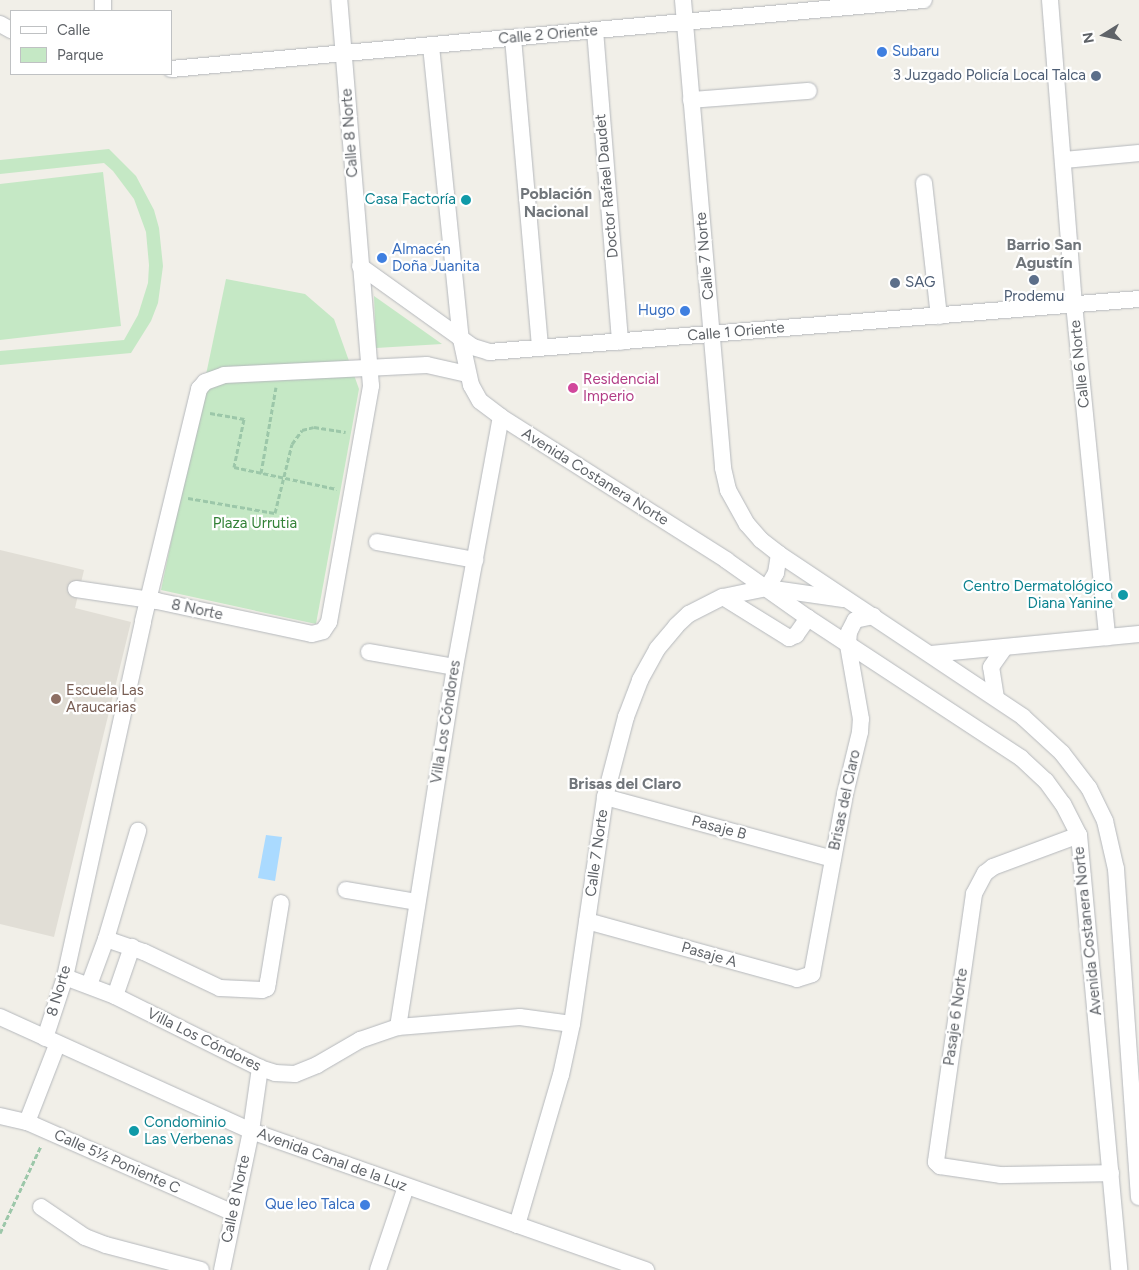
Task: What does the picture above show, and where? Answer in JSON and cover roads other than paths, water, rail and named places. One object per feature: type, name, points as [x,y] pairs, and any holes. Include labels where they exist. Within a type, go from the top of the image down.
[{"type":"street","name":"Calle 8 Norte","points":[[339,0],[360,266]]},
{"type":"street","name":"Calle 7 Norte","points":[[683,0],[723,468],[728,490],[738,509]]},
{"type":"street","name":"Calle 2 Oriente","points":[[172,69],[924,0]]},
{"type":"street","name":"Calle 6 Norte","points":[[1050,0],[1074,304],[1107,637]]},
{"type":"street","name":"Doctor Rafael Daudet","points":[[595,30],[620,342]]},
{"type":"street","points":[[513,38],[540,348]]},
{"type":"street","name":"Avenida Costanera Norte","points":[[431,46],[461,339],[468,374],[476,395],[501,418],[767,588],[848,645],[1021,758],[1046,782],[1063,804],[1079,835],[1119,1270]]},
{"type":"street","points":[[691,100],[808,91]]},
{"type":"street","points":[[1064,160],[1139,153]]},
{"type":"street","points":[[924,183],[939,316]]},
{"type":"street","name":"Calle 1 Oriente","points":[[360,266],[461,339],[473,347],[489,352],[1139,299]]},
{"type":"street","name":"8 Norte","points":[[27,1122],[51,1041],[149,600],[312,634],[323,631],[329,622],[371,386],[360,266]]},
{"type":"street","points":[[76,590],[149,600],[192,410],[199,389],[205,382],[224,374],[427,365],[468,374]]},
{"type":"street","name":"Villa Los Cóndores","points":[[398,1027],[455,667],[501,418]]},
{"type":"street","name":"Avenida Costanera Norte","points":[[738,509],[747,524],[780,554],[996,698],[1044,734],[1062,752],[1089,788],[1111,837],[1116,869],[1139,1198]]},
{"type":"street","points":[[377,542],[475,560]]},
{"type":"street","points":[[767,588],[776,572],[780,554]]},
{"type":"street","name":"Calle 7 Norte","points":[[517,1225],[561,1075],[572,1024],[605,797],[626,717],[640,680],[657,649],[689,614],[723,597],[767,588]]},
{"type":"street","name":"Avenida Costanera Norte","points":[[767,588],[848,600]]},
{"type":"street","points":[[723,597],[789,638],[796,635],[808,618]]},
{"type":"street","points":[[848,645],[851,624],[861,617],[874,616]]},
{"type":"street","points":[[931,654],[1139,634]]},
{"type":"street","name":"Brisas del Claro","points":[[816,954],[851,763],[860,732],[861,719],[848,645]]},
{"type":"street","points":[[996,698],[991,667],[1005,647]]},
{"type":"street","points":[[369,652],[455,667]]},
{"type":"street","name":"Pasaje B","points":[[605,797],[833,859]]},
{"type":"street","points":[[89,985],[106,939],[138,831]]},
{"type":"street","name":"Pasaje 6 Norte","points":[[1079,835],[1003,863],[985,873],[974,894],[936,1164],[953,1169],[1001,1175],[1098,1171],[1111,1173]]},
{"type":"street","points":[[346,890],[418,902]]},
{"type":"street","points":[[106,939],[132,947],[220,988],[265,990],[268,982],[281,903]]},
{"type":"street","name":"Pasaje A","points":[[587,921],[797,979],[812,974],[816,954]]},
{"type":"street","points":[[115,996],[132,947]]},
{"type":"street","name":"Villa Los Cóndores","points":[[65,977],[115,996],[260,1068],[275,1073],[295,1074],[317,1065],[360,1040],[398,1027],[520,1018],[572,1024]]},
{"type":"street","name":"Avenida Canal de la Luz","points":[[0,1017],[251,1131],[646,1270]]},
{"type":"street","name":"Calle 8 Norte","points":[[222,1270],[251,1131],[260,1068]]},
{"type":"street","name":"Calle 5½ Poniente C","points":[[0,1116],[27,1122],[233,1214]]},
{"type":"street","points":[[378,1270],[406,1187]]},
{"type":"street","points":[[40,1207],[92,1240],[201,1270]]},
{"type":"water","points":[[266,835],[282,837],[275,881],[258,878]]},
{"type":"place","name":"Subaru","points":[[882,52]]},
{"type":"place","name":"3 Juzgado Policía Local Talca","points":[[1096,76]]},
{"type":"place","name":"Casa Factoría","points":[[466,200]]},
{"type":"place","name":"Almacén Doña Juanita","points":[[382,258]]},
{"type":"place","name":"Prodemu","points":[[1034,280]]},
{"type":"place","name":"SAG","points":[[895,283]]},
{"type":"place","name":"Hugo","points":[[685,311]]},
{"type":"place","name":"Residencial Imperio","points":[[573,388]]},
{"type":"place","name":"Centro Dermatológico Diana Yanine","points":[[1123,595]]},
{"type":"place","name":"Escuela Las Araucarias","points":[[56,699]]},
{"type":"place","name":"Condominio Las Verbenas","points":[[134,1131]]},
{"type":"place","name":"Que leo Talca","points":[[365,1205]]},
{"type":"district","name":"Población Nacional","points":[[556,203]]},
{"type":"district","name":"Barrio San Agustín","points":[[1044,254]]},
{"type":"district","name":"Brisas del Claro","points":[[625,784]]},
{"type":"park label","name":"Plaza Urrutia","points":[[255,524]]}]
